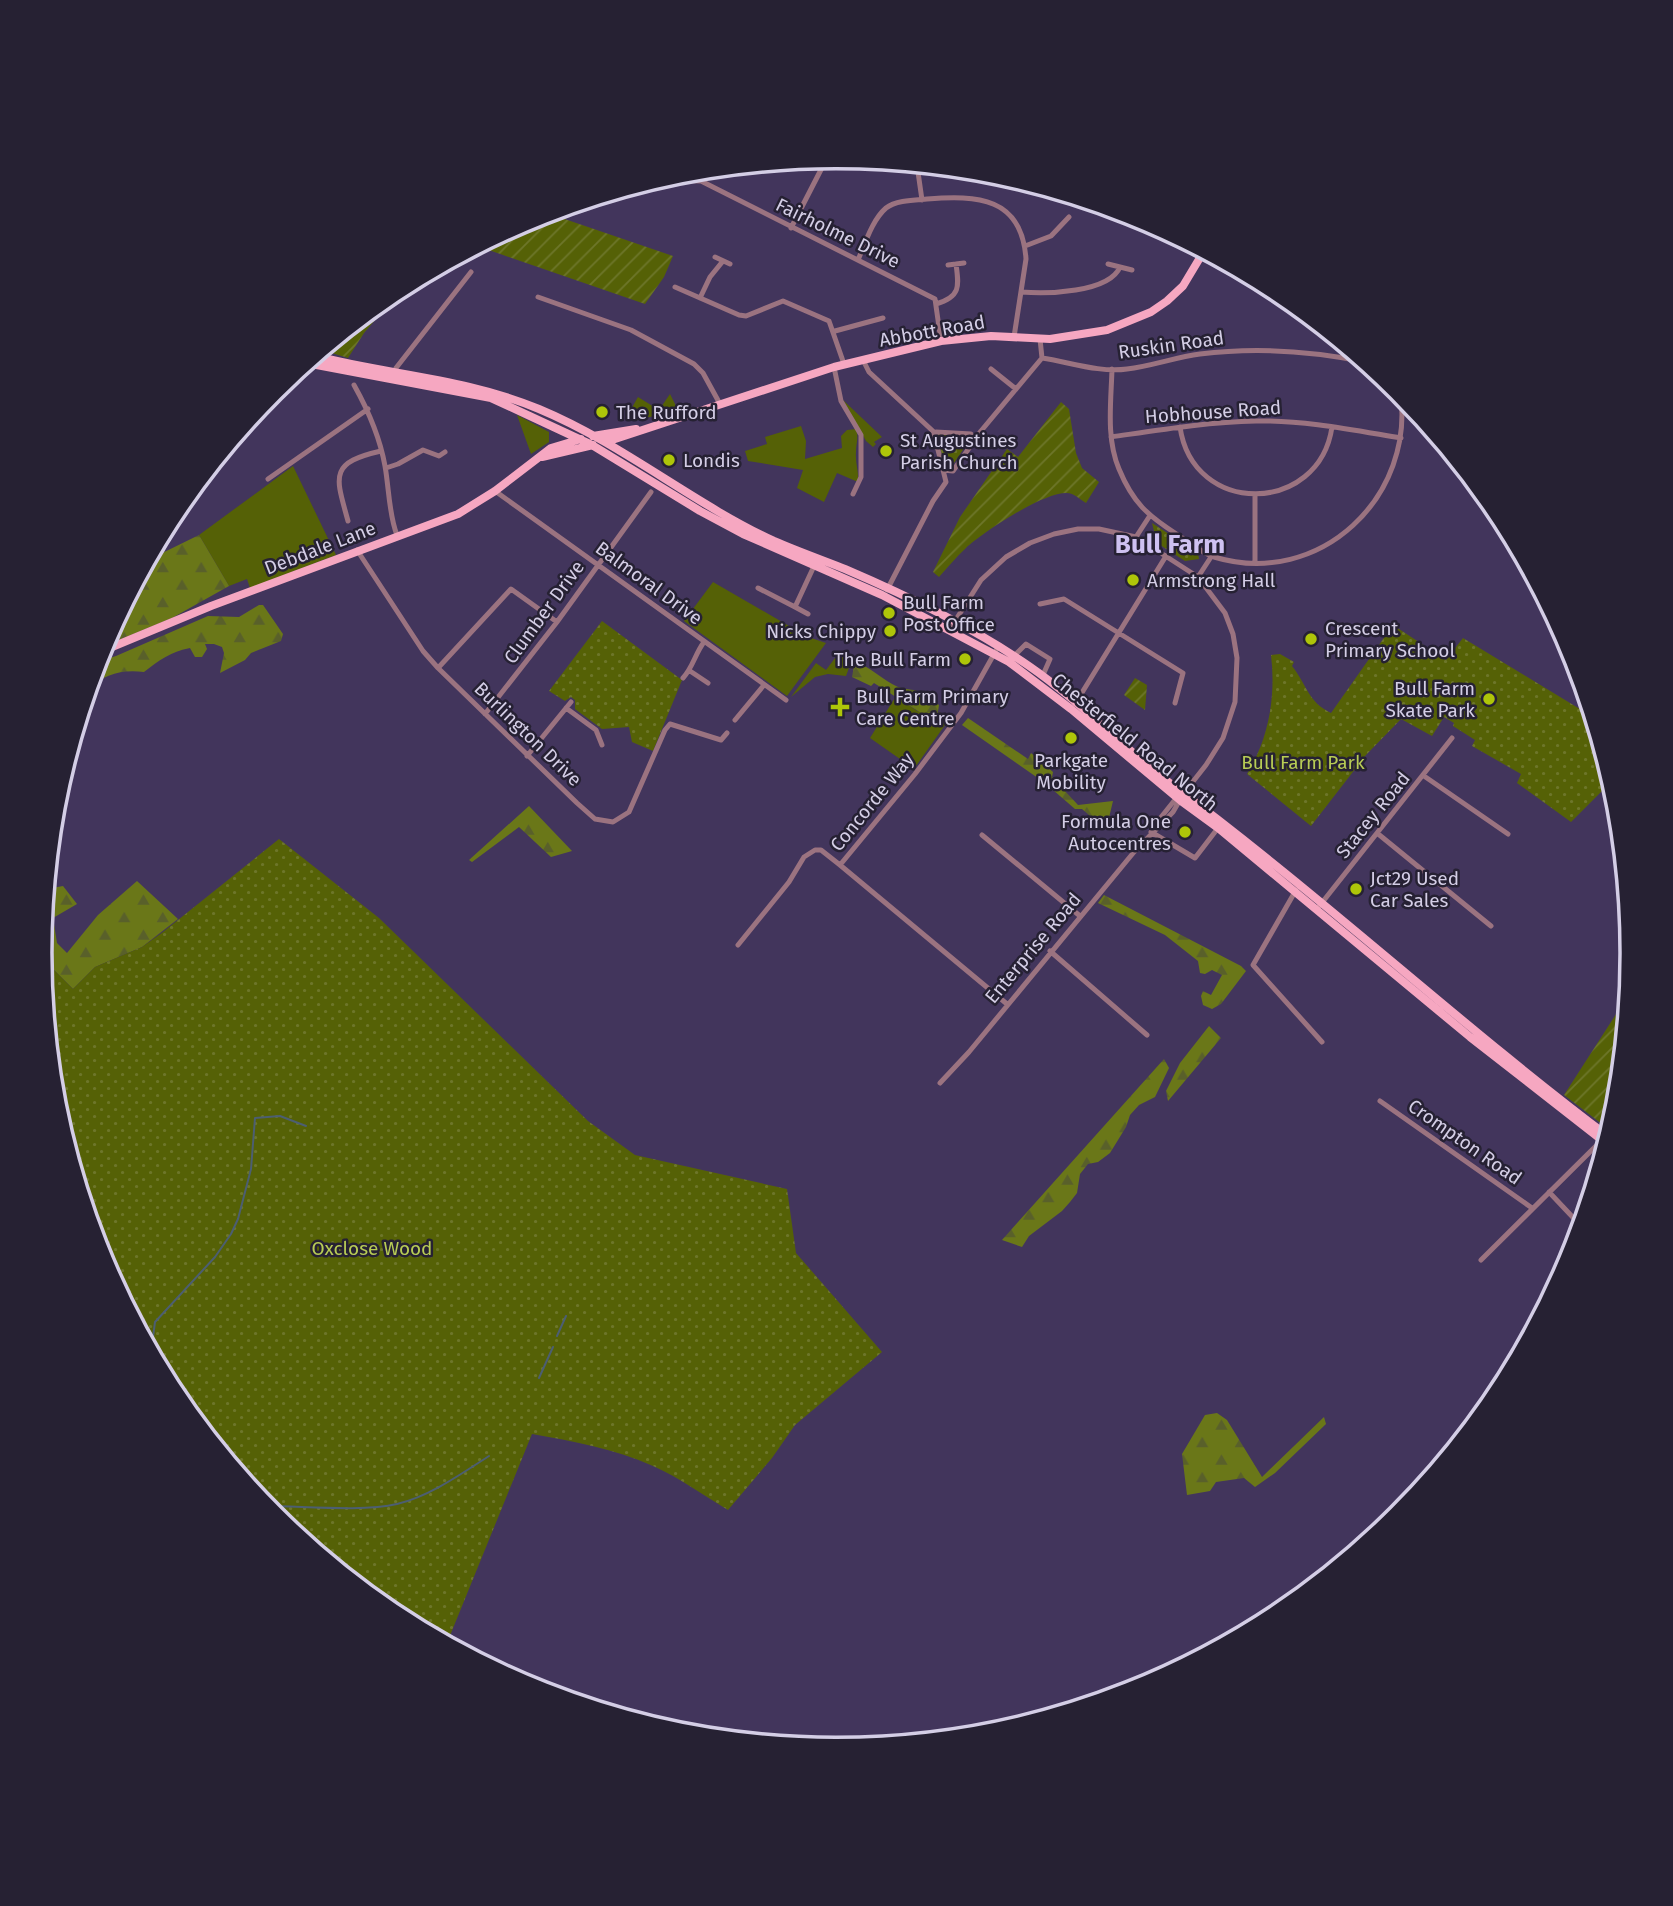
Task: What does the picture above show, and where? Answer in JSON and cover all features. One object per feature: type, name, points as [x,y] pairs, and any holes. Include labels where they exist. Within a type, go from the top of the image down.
[{"type":"main road","name":"Abbott Road","points":[[579,439],[642,429],[844,364],[941,341],[970,337],[1040,339],[1089,335],[1151,312],[1184,286],[1200,259]]},
{"type":"main road","points":[[326,359],[395,377]]},
{"type":"main road","points":[[319,365],[395,377]]},
{"type":"main road","name":"Chesterfield Road North","points":[[395,377],[491,398],[592,445],[699,511],[743,534],[886,592],[952,625],[996,650],[1123,744],[1180,797],[1297,888]]},
{"type":"main road","name":"Chesterfield Road North","points":[[395,377],[466,384],[538,408],[607,442],[703,505],[816,562]]},
{"type":"main road","points":[[551,425],[556,439],[551,449]]},
{"type":"main road","name":"Abbott Road","points":[[592,445],[642,429]]},
{"type":"main road","points":[[632,459],[626,445],[633,434]]},
{"type":"main road","name":"Debdale Lane","points":[[115,646],[211,606],[458,514],[495,491],[551,449],[579,439]]},
{"type":"main road","name":"Debdale Lane","points":[[542,457],[592,445]]},
{"type":"main road","name":"Chesterfield Road North","points":[[996,650],[1014,656],[1043,675],[1073,706]]},
{"type":"main road","name":"Chesterfield Road North","points":[[1180,797],[1320,906],[1599,1133]]},
{"type":"street","points":[[791,228],[821,170]]},
{"type":"street","points":[[918,174],[922,200]]},
{"type":"street","name":"Fairholme Drive","points":[[701,181],[935,299],[936,304]]},
{"type":"street","points":[[858,260],[884,209],[891,205],[963,197],[987,201],[1001,208],[1013,220],[1025,246],[1026,259],[1014,337]]},
{"type":"street","points":[[1025,246],[1051,236],[1069,217]]},
{"type":"street","points":[[715,257],[730,264]]},
{"type":"street","points":[[700,298],[710,277],[723,261]]},
{"type":"street","points":[[948,265],[964,263]]},
{"type":"street","points":[[941,341],[936,304],[949,299],[956,290],[956,264]]},
{"type":"street","points":[[1108,264],[1132,270]]},
{"type":"street","points":[[1021,292],[1046,293],[1080,289],[1111,278],[1120,267]]},
{"type":"street","points":[[395,377],[396,368],[471,272]]},
{"type":"street","points":[[675,287],[746,316],[778,302],[789,302],[827,318],[835,331],[844,364]]},
{"type":"street","points":[[538,297],[631,330],[694,364],[703,373],[720,404]]},
{"type":"street","points":[[835,331],[883,318]]},
{"type":"street","points":[[943,470],[953,471],[1042,358],[1040,339]]},
{"type":"street","name":"Ruskin Road","points":[[1042,358],[1126,370],[1176,358],[1229,351],[1285,351],[1348,360]]},
{"type":"street","points":[[863,360],[869,372],[935,433],[946,482],[933,501],[886,592]]},
{"type":"street","points":[[834,367],[841,401],[861,435],[861,477],[853,494]]},
{"type":"street","points":[[991,369],[1016,389]]},
{"type":"street","points":[[1112,369],[1111,437],[1119,468],[1131,493],[1149,517],[1211,556],[1234,562],[1275,562],[1304,555],[1323,547],[1351,528],[1378,498],[1390,478],[1401,438],[1402,410]]},
{"type":"street","points":[[354,385],[368,409],[386,468],[392,507],[391,521],[397,536]]},
{"type":"street","points":[[268,479],[368,409]]},
{"type":"street","name":"Hobhouse Road","points":[[1111,437],[1180,427],[1257,421],[1332,427],[1401,438]]},
{"type":"street","points":[[1180,427],[1186,449],[1194,464],[1206,477],[1233,491],[1255,495],[1278,491],[1304,477],[1327,448],[1332,427]]},
{"type":"street","points":[[935,433],[971,434],[974,441]]},
{"type":"street","points":[[386,468],[423,450],[439,456],[446,452]]},
{"type":"street","points":[[348,521],[346,504],[338,483],[343,467],[354,459],[381,451]]},
{"type":"street","name":"Balmoral Drive","points":[[495,491],[786,700]]},
{"type":"street","name":"Clumber Drive","points":[[485,715],[557,622],[651,492]]},
{"type":"street","points":[[1255,495],[1255,563]]},
{"type":"street","points":[[952,625],[981,580],[1006,557],[1030,543],[1054,534],[1078,530],[1099,529],[1136,537],[1149,517]]},
{"type":"street","name":"Enterprise Road","points":[[940,1083],[1151,832],[1166,820],[1223,738],[1235,702],[1237,658],[1233,634],[1225,613],[1198,577],[1136,537]]},
{"type":"street","name":"Burlington Drive","points":[[357,550],[438,668],[596,819],[613,822],[629,812],[670,724],[721,740],[727,733]]},
{"type":"street","points":[[1073,706],[1166,556]]},
{"type":"street","points":[[1198,577],[1211,556]]},
{"type":"street","points":[[795,607],[816,562]]},
{"type":"street","points":[[758,588],[808,614]]},
{"type":"street","points":[[438,668],[512,589],[557,622]]},
{"type":"street","points":[[1040,604],[1064,598],[1183,673],[1175,703]]},
{"type":"street","points":[[683,678],[704,642]]},
{"type":"street","points":[[1014,656],[1026,644],[1050,659],[1043,675]]},
{"type":"street","name":"Concorde Way","points":[[996,650],[961,713],[840,865],[1007,1004]]},
{"type":"street","points":[[690,670],[708,683]]},
{"type":"street","points":[[736,720],[764,685]]},
{"type":"street","points":[[527,755],[568,705],[596,730],[601,745]]},
{"type":"street","name":"Stacey Road","points":[[1320,906],[1452,738]]},
{"type":"street","points":[[1424,776],[1508,834]]},
{"type":"street","points":[[1151,832],[1195,858],[1218,828]]},
{"type":"street","points":[[1377,833],[1491,926]]},
{"type":"street","points":[[982,835],[1080,916]]},
{"type":"street","points":[[738,945],[789,882],[809,852],[821,850],[840,865]]},
{"type":"street","points":[[1297,888],[1253,965],[1322,1042]]},
{"type":"street","points":[[1050,951],[1147,1035]]},
{"type":"street","name":"Crompton Road","points":[[1380,1101],[1532,1208]]},
{"type":"street","points":[[1482,1260],[1532,1208],[1596,1149]]},
{"type":"street","points":[[1549,1192],[1574,1219]]},
{"type":"green space","points":[[564,219],[673,256],[664,277],[645,304],[489,250]]},
{"type":"green space","points":[[376,319],[364,333],[348,358],[333,353]]},
{"type":"green space","points":[[670,394],[678,410],[634,421],[630,411],[638,397],[659,410]]},
{"type":"green space","points":[[843,400],[882,437],[874,442],[876,444],[873,447],[866,441]]},
{"type":"green space","points":[[1061,402],[1069,409],[1076,453],[1082,468],[1099,482],[1086,503],[1072,494],[1062,493],[1017,512],[974,541],[939,577],[933,572],[960,517],[1007,449],[1018,457]]},
{"type":"green space","points":[[517,415],[549,432],[549,442],[531,454]]},
{"type":"green space","points":[[801,426],[806,441],[805,459],[842,448],[841,436],[847,430],[856,429],[858,482],[837,473],[824,502],[797,488],[803,470],[748,461],[745,451],[767,444],[765,437]]},
{"type":"green space","points":[[937,436],[968,436],[969,441],[952,466],[945,466]]},
{"type":"green space","points":[[293,466],[336,555],[250,588],[247,579],[229,586],[199,535]]},
{"type":"green space","points":[[1152,523],[1198,553],[1199,559],[1185,561],[1157,543]]},
{"type":"green space","points":[[199,535],[229,586],[172,618],[118,641],[133,606],[163,553]]},
{"type":"green space","points":[[713,582],[808,637],[826,643],[787,696],[684,621]]},
{"type":"green space","points":[[263,605],[283,634],[281,641],[251,653],[245,660],[220,673],[224,653],[222,647],[205,644],[207,649],[202,657],[195,657],[190,648],[183,649],[144,672],[128,671],[102,679],[110,658],[208,616],[239,617]]},
{"type":"green space","points":[[602,621],[682,680],[653,751],[632,742],[629,727],[602,729],[575,709],[575,700],[571,697],[565,701],[549,691]]},
{"type":"green space","name":"Bull Farm Park","points":[[1393,625],[1446,660],[1463,638],[1582,710],[1603,790],[1571,822],[1517,783],[1521,774],[1472,746],[1475,740],[1453,726],[1454,723],[1444,717],[1432,736],[1401,719],[1366,755],[1311,826],[1247,774],[1266,731],[1272,686],[1271,655],[1280,654],[1294,662],[1292,666],[1317,704],[1331,713]]},
{"type":"green space","points":[[846,652],[853,657],[846,676],[828,674],[815,677],[791,697],[816,663],[826,670],[835,658]]},
{"type":"green space","points":[[858,663],[898,687],[927,696],[939,705],[937,718],[929,718],[874,683],[871,686],[852,677],[854,666]]},
{"type":"green space","points":[[1135,678],[1147,685],[1145,710],[1124,695]]},
{"type":"green space","points":[[896,696],[917,711],[937,718],[939,712],[950,718],[916,766],[910,766],[870,738]]},
{"type":"green space","points":[[968,718],[1028,759],[1031,753],[1053,772],[1052,777],[1078,805],[1113,801],[1107,826],[1104,828],[1082,809],[1075,809],[1045,783],[962,725]]},
{"type":"green space","points":[[529,806],[572,851],[551,857],[519,827],[472,862],[469,860]]},
{"type":"green space","name":"Oxclose Wood","points":[[279,839],[379,918],[588,1121],[635,1155],[787,1189],[796,1253],[882,1352],[795,1425],[772,1458],[728,1510],[673,1476],[639,1460],[593,1446],[532,1434],[450,1635],[444,1632],[359,1575],[282,1507],[247,1470],[185,1389],[133,1300],[112,1253],[79,1156],[68,1106],[59,1055],[53,969],[73,989],[95,967],[142,947]]},
{"type":"green space","points":[[137,881],[178,919],[142,947],[95,967],[73,989],[53,969],[53,920],[57,943],[67,953],[98,915]]},
{"type":"green space","points":[[63,886],[77,904],[53,918],[55,887]]},
{"type":"green space","points":[[1104,895],[1246,971],[1221,1004],[1212,1009],[1203,1005],[1203,991],[1211,995],[1222,975],[1212,970],[1205,974],[1200,973],[1198,961],[1165,935],[1098,903]]},
{"type":"green space","points":[[1618,1011],[1614,1055],[1601,1123],[1564,1095]]},
{"type":"green space","points":[[1209,1026],[1221,1038],[1168,1101],[1166,1091],[1180,1063]]},
{"type":"green space","points":[[1164,1059],[1169,1068],[1155,1097],[1139,1105],[1130,1115],[1110,1153],[1098,1162],[1088,1164],[1080,1174],[1077,1193],[1062,1211],[1029,1236],[1022,1247],[1002,1240]]},
{"type":"green space","points":[[1217,1413],[1227,1420],[1262,1477],[1324,1417],[1326,1424],[1275,1473],[1255,1487],[1244,1478],[1216,1482],[1210,1491],[1187,1495],[1182,1454],[1205,1415]]},
{"type":"waterway","points":[[153,1336],[155,1322],[215,1257],[231,1234],[238,1219],[251,1169],[255,1118],[280,1116],[306,1126]]},
{"type":"waterway","points":[[557,1336],[566,1316]]},
{"type":"waterway","points":[[539,1378],[553,1347]]},
{"type":"waterway","points":[[281,1506],[350,1508],[397,1504],[433,1490],[489,1456]]},
{"type":"place","name":"The Rufford","points":[[602,412]]},
{"type":"place","name":"St Augustines Parish Church","points":[[886,451]]},
{"type":"place","name":"Londis","points":[[669,460]]},
{"type":"place","name":"Armstrong Hall","points":[[1133,580]]},
{"type":"place","name":"Bull Farm Post Office","points":[[889,613]]},
{"type":"place","name":"Nicks Chippy","points":[[890,631]]},
{"type":"place","name":"Crescent Primary School","points":[[1311,639]]},
{"type":"place","name":"The Bull Farm","points":[[965,659]]},
{"type":"place","name":"Bull Farm Skate Park","points":[[1489,699]]},
{"type":"place","name":"Bull Farm Primary Care Centre","points":[[840,707]]},
{"type":"place","name":"Parkgate Mobility","points":[[1071,738]]},
{"type":"place","name":"Formula One Autocentres","points":[[1185,832]]},
{"type":"place","name":"Jct29 Used Car Sales","points":[[1356,889]]},
{"type":"district","name":"Bull Farm","points":[[1170,544]]}]
